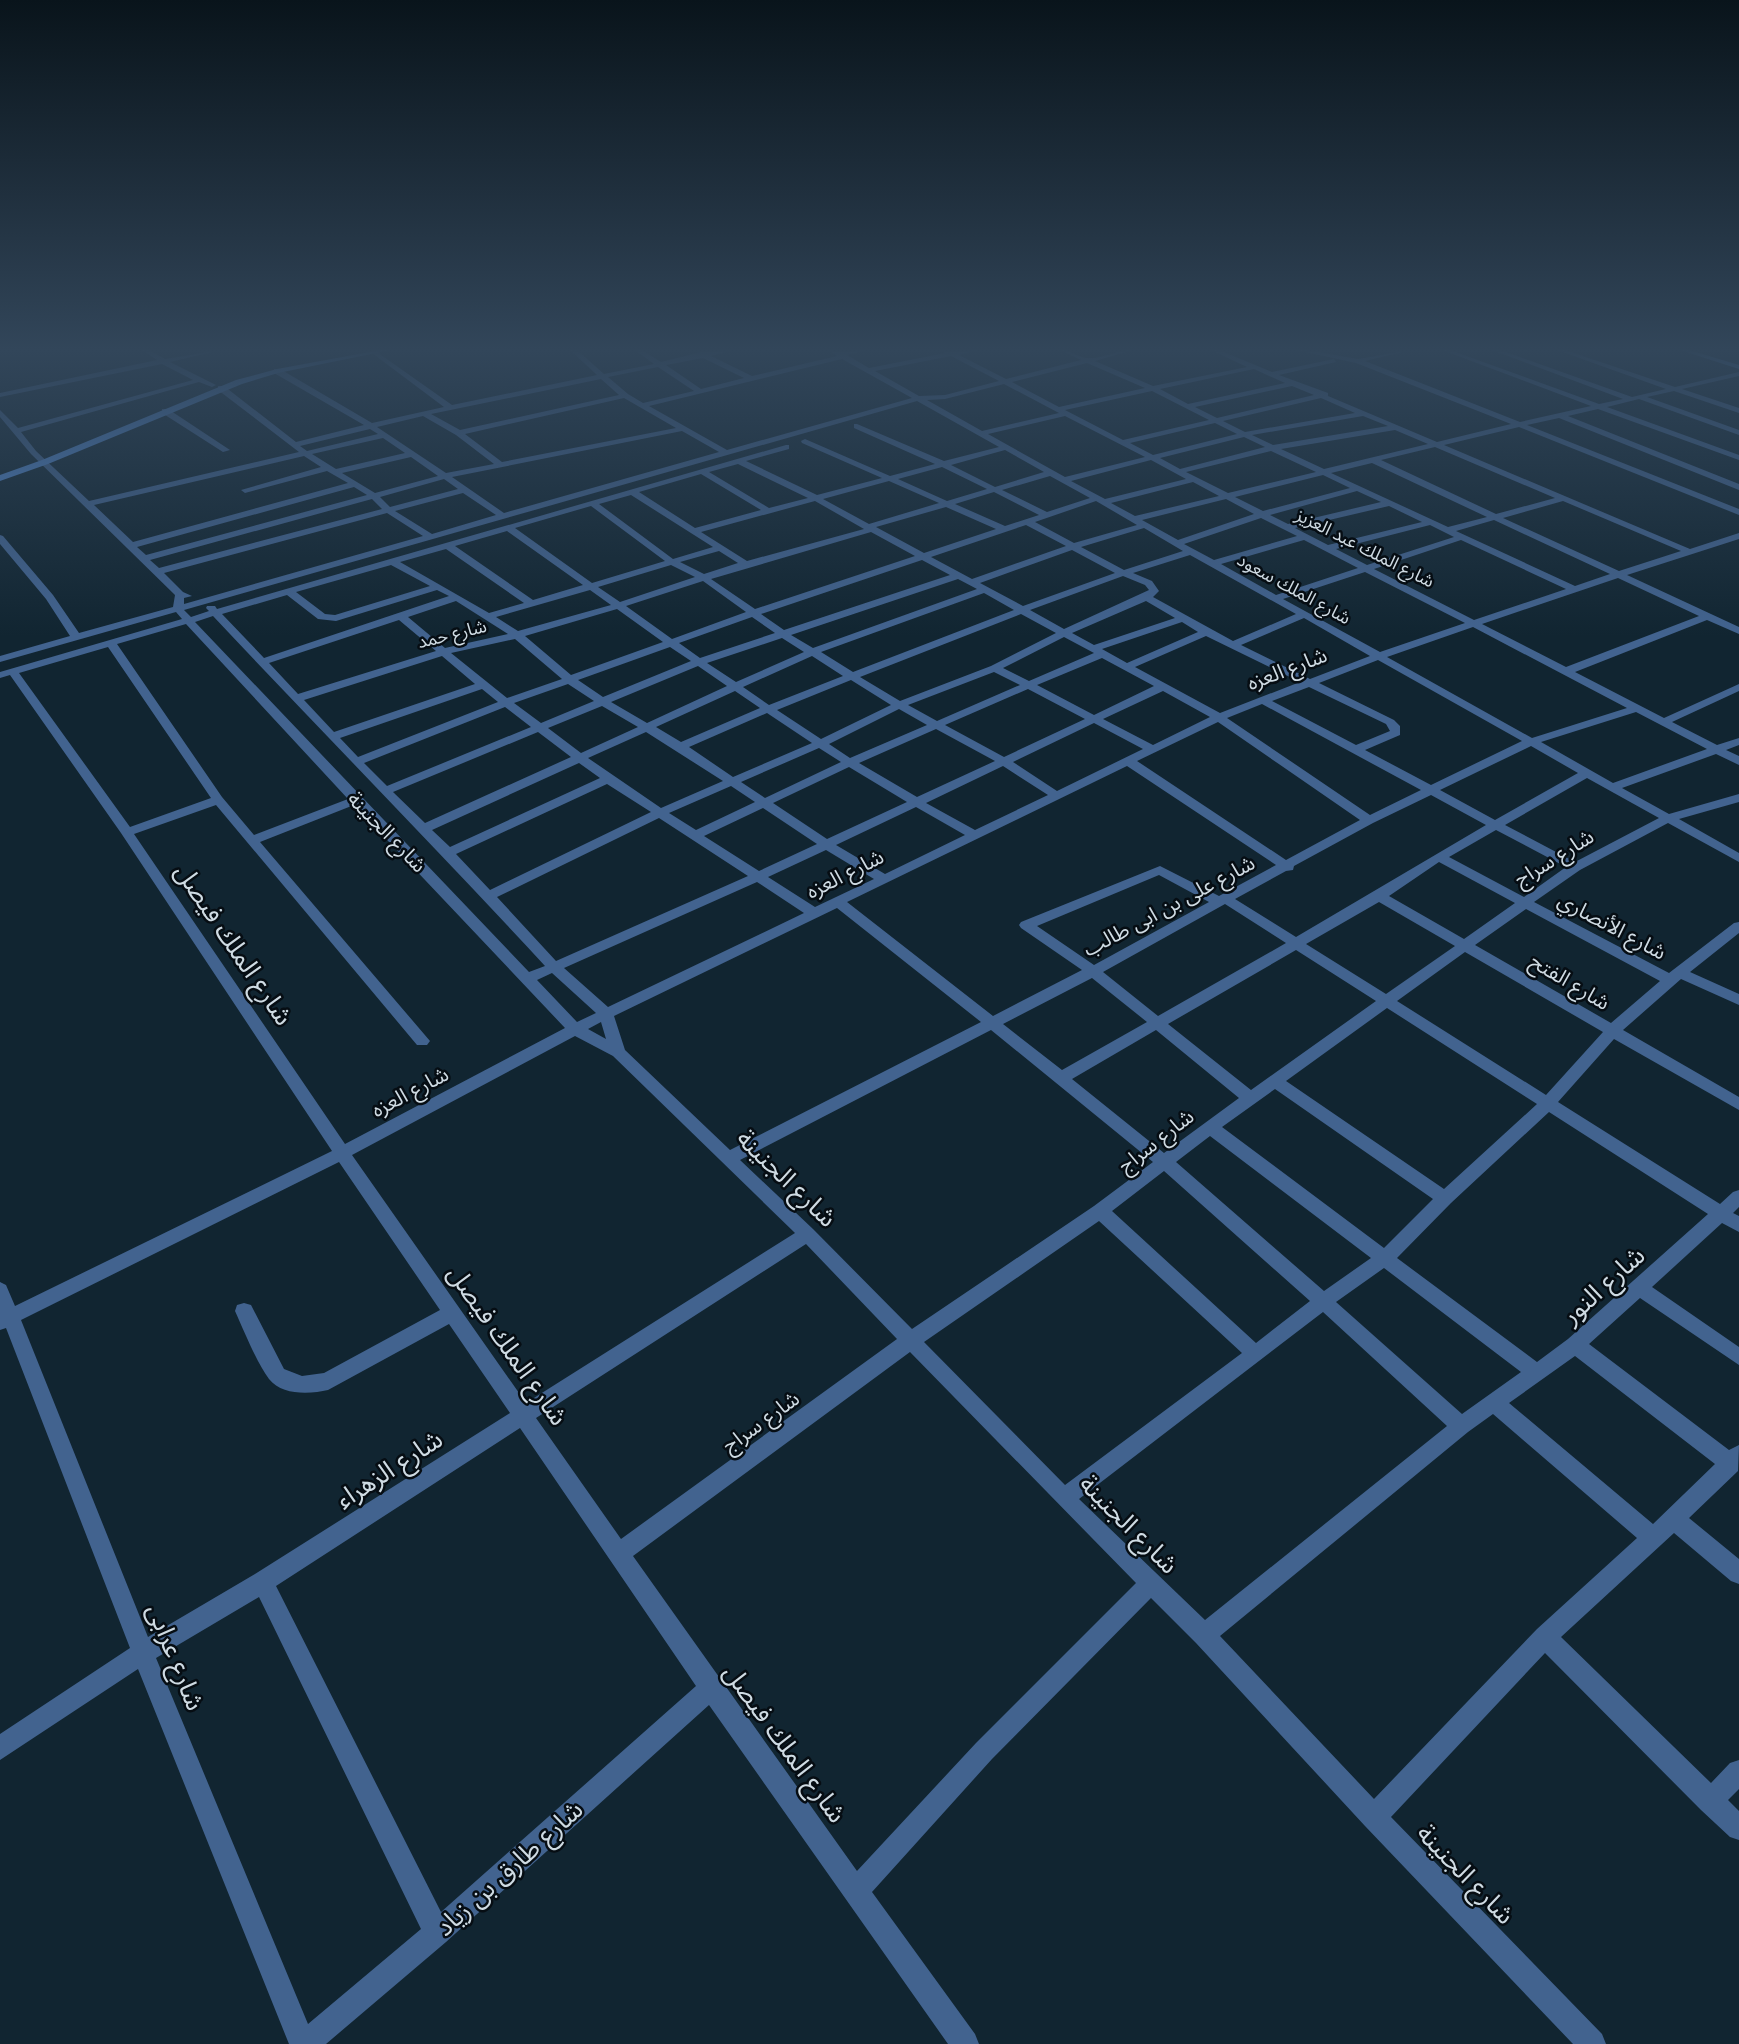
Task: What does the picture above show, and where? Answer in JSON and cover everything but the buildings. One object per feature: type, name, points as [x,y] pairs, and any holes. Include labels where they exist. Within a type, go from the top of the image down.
[{"type":"main road","points":[[0,468],[64,445]]},
{"type":"main road","points":[[0,478],[84,445]]},
{"type":"street","name":"شارع الجنينة","points":[[27,445],[35,457],[45,462],[180,594],[203,601],[356,762],[366,790],[423,830],[448,853],[553,966],[606,1014],[618,1052]]},
{"type":"street","points":[[219,445],[226,450]]},
{"type":"street","points":[[295,445],[373,495],[388,510],[431,537]]},
{"type":"street","points":[[233,482],[306,454],[342,445]]},
{"type":"street","points":[[400,445],[503,516]]},
{"type":"street","points":[[475,445],[500,465]]},
{"type":"street","points":[[143,559],[373,495],[500,465],[599,445]]},
{"type":"street","points":[[712,445],[726,453]]},
{"type":"street","points":[[3,664],[76,637],[753,445]]},
{"type":"street","points":[[3,664],[111,644],[791,445]]},
{"type":"street","points":[[815,445],[1004,529]]},
{"type":"street","points":[[901,445],[1046,514]]},
{"type":"street","name":"شارع الملك سعود","points":[[1003,445],[1739,858]]},
{"type":"street","name":"شارع الملك عبد العزيز","points":[[1130,445],[1739,762]]},
{"type":"street","points":[[1064,480],[1200,445]]},
{"type":"street","points":[[1267,445],[1575,590]]},
{"type":"street","points":[[1180,471],[1288,445]]},
{"type":"street","points":[[1135,519],[1431,445]]},
{"type":"street","points":[[1440,445],[1688,551]]},
{"type":"street","points":[[1573,445],[1739,512]]},
{"type":"street","points":[[1635,445],[1739,487]]},
{"type":"street","points":[[1704,445],[1739,458]]},
{"type":"street","points":[[693,531],[818,500],[1006,447]]},
{"type":"street","points":[[86,504],[331,470],[412,454]]},
{"type":"street","points":[[1373,460],[1739,631]]},
{"type":"street","points":[[739,461],[818,500],[1219,717],[1369,820]]},
{"type":"street","points":[[703,472],[770,512]]},
{"type":"street","name":"شارع حمد","points":[[295,699],[442,652],[517,635],[618,606],[746,564],[1051,473]]},
{"type":"street","points":[[356,762],[507,702],[753,613],[924,558],[1046,514],[1195,479]]},
{"type":"street","points":[[233,482],[269,508]]},
{"type":"street","points":[[130,546],[354,484]]},
{"type":"street","points":[[1177,543],[1263,514],[1358,488]]},
{"type":"street","points":[[157,572],[463,490]]},
{"type":"street","points":[[632,492],[746,564]]},
{"type":"street","points":[[1448,530],[1565,498]]},
{"type":"street","points":[[592,503],[672,562],[704,578],[783,634],[899,705],[1002,760],[1056,795]]},
{"type":"street","points":[[1287,527],[1390,503]]},
{"type":"street","points":[[487,897],[662,812],[819,744],[899,705],[995,668],[1064,633],[1146,597],[1154,591],[1152,585],[1121,572],[1026,521]]},
{"type":"street","points":[[1328,548],[1432,522]]},
{"type":"street","points":[[971,583],[1074,546],[1146,525]]},
{"type":"street","points":[[509,528],[733,687],[819,744],[913,802],[975,835]]},
{"type":"street","points":[[1213,563],[1306,536]]},
{"type":"street","name":"شارع العزه","points":[[5,1319],[342,1153],[575,1029],[1219,717],[1379,656],[1688,551],[1739,536]]},
{"type":"street","points":[[1275,598],[1462,537]]},
{"type":"street","points":[[0,538],[50,597],[76,637]]},
{"type":"street","points":[[447,546],[533,604]]},
{"type":"street","points":[[487,617],[591,588],[719,548]]},
{"type":"street","points":[[680,746],[766,709],[1020,610],[1121,572],[1192,551]]},
{"type":"street","points":[[393,562],[457,597],[517,635],[570,680],[603,702],[680,746],[825,844],[883,878]]},
{"type":"street","points":[[253,840],[366,790],[540,728],[699,662],[957,576]]},
{"type":"street","points":[[289,592],[322,617],[336,618],[437,587]]},
{"type":"street","points":[[423,830],[812,652],[984,590]]},
{"type":"street","points":[[178,609],[180,594]]},
{"type":"street","points":[[261,662],[457,597]]},
{"type":"street","points":[[1146,597],[1181,619],[1394,726],[1396,731],[1393,734],[1355,750]]},
{"type":"street","name":"شارع الجنينة","points":[[178,609],[366,790],[527,979],[575,1029],[618,1052],[807,1234],[1149,1584],[1204,1635],[1374,1817],[1592,2044]]},
{"type":"street","points":[[1232,645],[1305,614]]},
{"type":"street","points":[[400,616],[483,685],[608,779],[814,913]]},
{"type":"street","points":[[1567,671],[1706,617]]},
{"type":"street","points":[[696,835],[850,762],[1029,686],[1097,652],[1181,619]]},
{"type":"street","points":[[1126,667],[1206,632]]},
{"type":"street","points":[[111,644],[218,800],[422,1041]]},
{"type":"street","name":"شارع الملك فيصل","points":[[3,664],[127,832],[342,1153],[711,1688],[965,2044]]},
{"type":"street","points":[[995,668],[1152,749]]},
{"type":"street","points":[[332,737],[483,685]]},
{"type":"street","points":[[527,979],[757,877],[1002,760],[1162,687]]},
{"type":"street","points":[[1663,722],[1739,687]]},
{"type":"street","points":[[1262,700],[1575,867]]},
{"type":"street","name":"شارع على بن ابى طالب","points":[[727,1159],[1093,971],[1288,867],[1369,820],[1530,742],[1638,708]]},
{"type":"street","points":[[1613,787],[1739,741]]},
{"type":"street","points":[[1128,761],[1288,867]]},
{"type":"street","points":[[1061,1078],[1379,896],[1439,857],[1586,773]]},
{"type":"street","points":[[448,853],[608,779]]},
{"type":"street","name":"شارع سراج","points":[[619,1553],[910,1341],[1100,1211],[1210,1127],[1575,867],[1669,818],[1739,798]]},
{"type":"street","points":[[127,832],[218,800]]},
{"type":"street","name":"شارع الأنصاري","points":[[1439,857],[1524,903],[1675,976],[1739,1000]]},
{"type":"street","points":[[1251,1100],[1093,971],[1026,925],[1160,870],[1223,900],[1739,1225]]},
{"type":"street","name":"شارع الفتح","points":[[1379,896],[1739,1104]]},
{"type":"street","points":[[837,901],[1061,1078],[1164,1163],[1323,1301],[1461,1426]]},
{"type":"street","points":[[1064,1498],[1323,1301],[1384,1259],[1445,1198],[1547,1104],[1612,1031],[1675,976],[1739,926]]},
{"type":"street","points":[[1275,1081],[1445,1198]]},
{"type":"street","points":[[1210,1127],[1537,1373]]},
{"type":"street","name":"شارع النور","points":[[1204,1635],[1461,1426],[1575,1345],[1739,1197]]},
{"type":"street","points":[[1100,1211],[1256,1354]]},
{"type":"street","name":"شارع الزهراء","points":[[0,1748],[143,1653],[263,1582],[807,1234]]},
{"type":"street","points":[[1638,1287],[1739,1357]]},
{"type":"street","name":"شارع عرابى","points":[[0,1290],[5,1319],[304,2044]]},
{"type":"street","points":[[244,1311],[277,1375],[287,1382],[299,1385],[314,1385],[328,1381],[452,1312]]},
{"type":"street","points":[[1374,1817],[1545,1636],[1674,1519],[1735,1459],[1575,1345]]},
{"type":"street","points":[[1494,1403],[1653,1538]]},
{"type":"street","points":[[1674,1519],[1739,1574]]},
{"type":"street","points":[[263,1582],[436,1933]]},
{"type":"street","points":[[857,1890],[984,1751],[1149,1584]]},
{"type":"street","points":[[1545,1636],[1739,1828]]},
{"type":"street","name":"شارع طارق بن زياد","points":[[304,2044],[436,1933],[711,1688]]},
{"type":"street","points":[[1710,1801],[1739,1772]]}]
